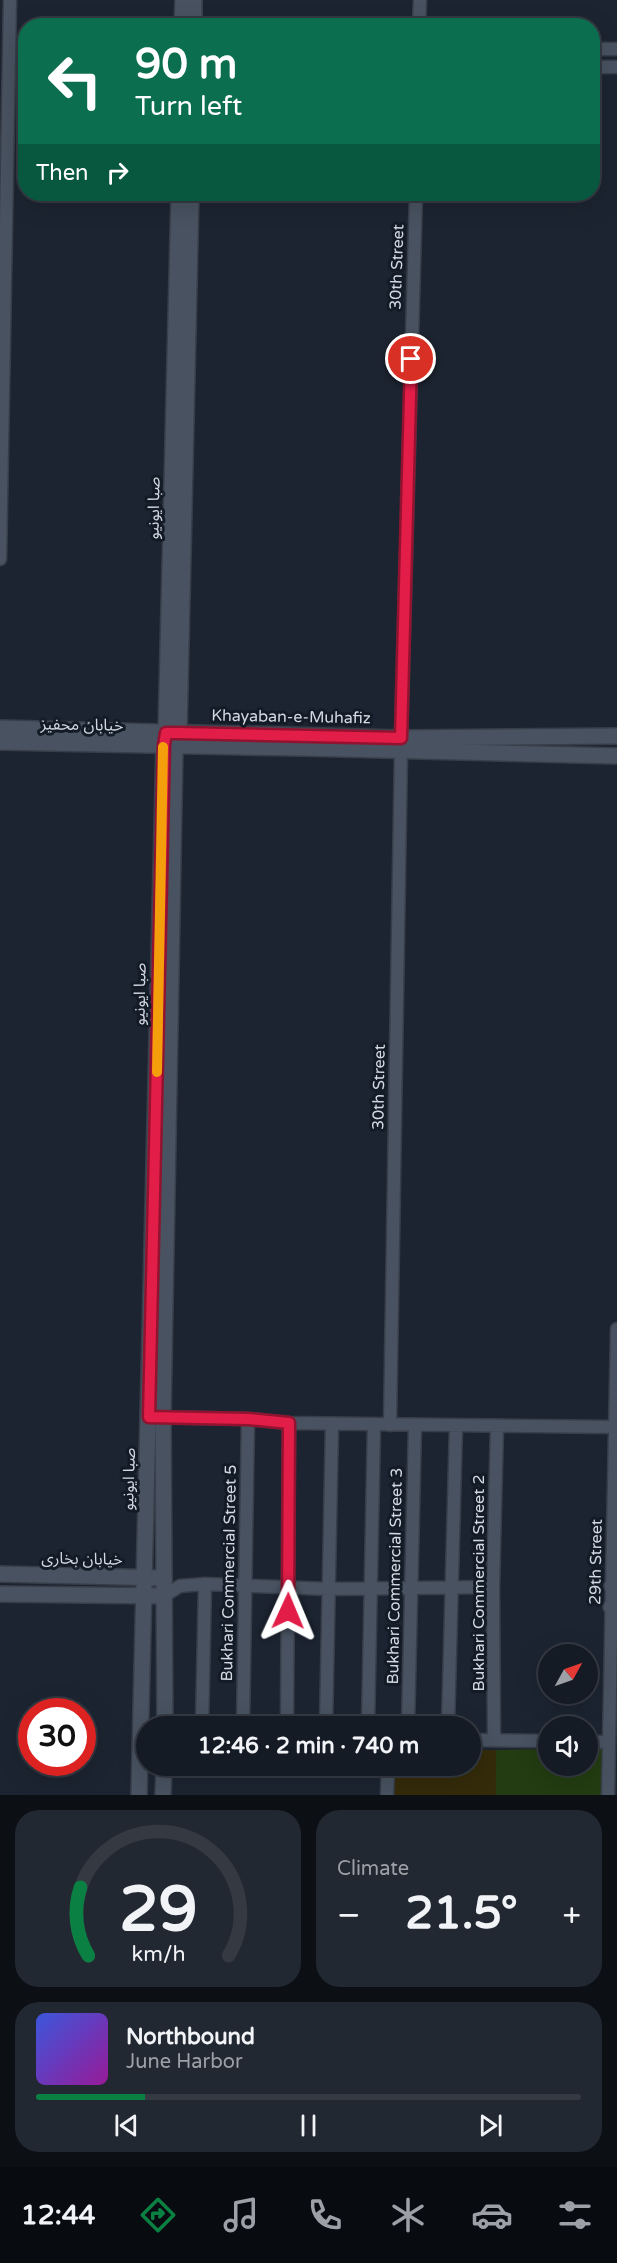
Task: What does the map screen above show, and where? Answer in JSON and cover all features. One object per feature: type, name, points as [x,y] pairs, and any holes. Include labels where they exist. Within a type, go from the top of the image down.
[{"type":"main road","points":[[183,0],[183,18]]},
{"type":"main road","points":[[194,0],[194,18]]},
{"type":"main road","name":"صبا ایونیو","points":[[139,1795],[143,1596],[156,1417],[171,739],[179,201]]},
{"type":"main road","name":"صبا ایونیو","points":[[171,739],[191,201]]},
{"type":"main road","name":"Khayaban-e-Muhafiz","points":[[0,728],[171,739],[401,743],[617,756]]},
{"type":"main road","name":"Khayaban-e-Muhafiz","points":[[401,743],[617,736]]},
{"type":"main road","name":"خیابان محفیز","points":[[0,742],[171,739]]},
{"type":"main road","name":"صبا ایونیو","points":[[156,1417],[164,1578],[165,1716]]},
{"type":"main road","name":"خیابان بخاری","points":[[0,1574],[164,1578]]},
{"type":"main road","points":[[0,1594],[164,1596]]},
{"type":"main road","points":[[164,1776],[164,1795]]},
{"type":"street","points":[[0,560],[10,0]]},
{"type":"street","points":[[419,18],[420,0]]},
{"type":"street","points":[[600,49],[617,49]]},
{"type":"street","points":[[600,67],[617,67]]},
{"type":"street","name":"30th Street","points":[[390,1425],[401,743],[416,201]]},
{"type":"street","name":"29th Street","points":[[608,1795],[614,1607],[614,1427],[617,1329]]},
{"type":"street","points":[[156,1417],[415,1426],[614,1427]]},
{"type":"street","name":"Bukhari Commercial Street 5","points":[[243,1716],[248,1419]]},
{"type":"street","points":[[287,1716],[289,1423]]},
{"type":"street","points":[[326,1716],[332,1424]]},
{"type":"street","points":[[368,1716],[374,1425]]},
{"type":"street","name":"Bukhari Commercial Street 3","points":[[408,1716],[415,1426]]},
{"type":"street","points":[[448,1716],[456,1426]]},
{"type":"street","name":"Bukhari Commercial Street 2","points":[[494,1740],[493,1587],[497,1426]]},
{"type":"street","points":[[164,1578],[180,1586]]},
{"type":"street","points":[[202,1716],[205,1584]]},
{"type":"street","points":[[164,1596],[180,1586],[205,1584],[329,1589],[493,1587]]},
{"type":"street","points":[[481,1740],[538,1741]]},
{"type":"street","points":[[598,1742],[609,1742]]},
{"type":"street","points":[[387,1795],[388,1776]]},
{"type":"green space","points":[[598,1748],[603,1748],[602,1795],[496,1795],[496,1750],[538,1749],[538,1776],[598,1776]]},
{"type":"sand","points":[[481,1750],[496,1750],[496,1795],[392,1795],[392,1776],[481,1776]]},
{"type":"slow traffic","points":[[157,1072],[163,747]]},
{"type":"route","points":[[288,1611],[289,1423],[248,1419],[149,1417],[164,745],[166,733],[401,738],[411,359]]}]
